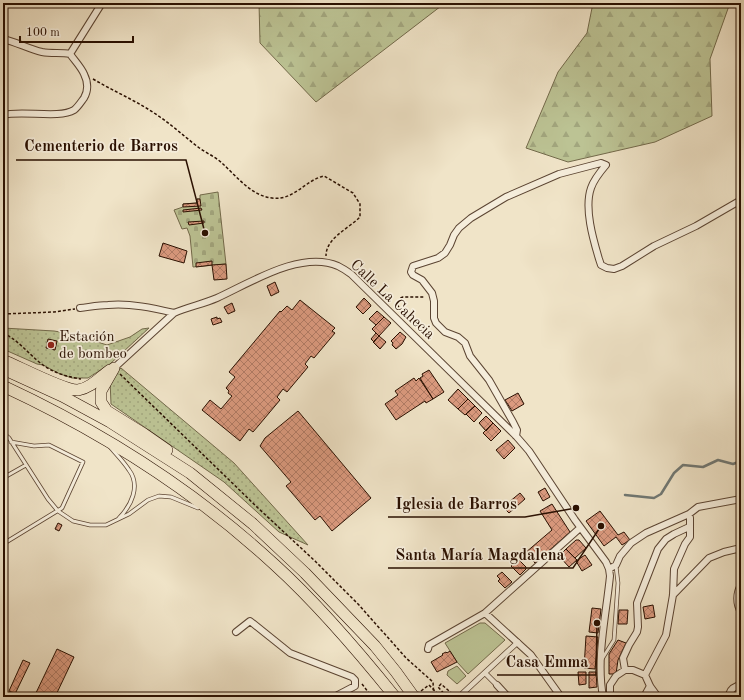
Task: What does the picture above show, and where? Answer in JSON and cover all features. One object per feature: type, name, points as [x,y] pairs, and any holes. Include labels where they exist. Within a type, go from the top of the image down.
[{"type":"highway","points":[[3,360],[65,388],[78,390],[91,385],[114,368]]},
{"type":"highway","points":[[114,368],[101,391],[101,402],[107,411],[144,434],[172,454],[190,473]]},
{"type":"highway","points":[[3,369],[62,396],[110,422],[190,473],[253,524],[305,573],[366,636],[418,697]]},
{"type":"highway","points":[[3,386],[43,404],[128,453],[164,477],[246,539],[298,587],[357,650],[389,692],[395,697]]},
{"type":"highway","points":[[396,672],[413,697]]},
{"type":"street","points":[[70,54],[102,3]]},
{"type":"street","points":[[3,39],[41,52],[70,54]]},
{"type":"street","points":[[3,115],[19,113],[52,114],[74,110],[87,94],[88,84],[84,74],[70,54]]},
{"type":"street","points":[[516,436],[517,430],[510,417],[488,380],[470,356],[465,343],[462,339],[445,332],[440,328],[434,318],[434,301],[432,293],[422,280],[413,275],[411,272],[413,266],[438,258],[445,253],[454,234],[459,228],[490,206],[528,186],[559,174],[601,163],[606,165],[591,188],[589,214],[601,265],[607,268],[614,269],[622,266],[654,246],[696,226],[741,200]]},
{"type":"street","name":"Calle La Cahecia","points":[[114,368],[174,313],[218,297],[271,272],[302,263],[326,262],[339,266],[351,274],[516,436],[540,468],[580,528],[606,562],[609,569]]},
{"type":"street","points":[[80,308],[123,305],[174,313]]},
{"type":"street","points":[[603,697],[600,662],[610,576],[609,569],[616,565],[620,556],[631,543],[646,533],[689,514],[698,507],[741,499]]},
{"type":"street","points":[[645,675],[666,634],[674,569],[685,544],[690,537],[689,514]]},
{"type":"street","points":[[625,670],[623,658],[637,632],[638,627],[637,602],[658,549],[666,539],[689,527]]},
{"type":"street","points":[[428,649],[429,645],[485,613],[580,528]]},
{"type":"street","points":[[672,595],[709,558],[724,552],[741,548]]},
{"type":"street","points":[[741,585],[737,596],[741,612]]},
{"type":"street","points":[[485,613],[531,654],[561,697]]},
{"type":"street","points":[[236,632],[250,621],[290,653],[348,675],[355,680],[355,686],[334,697]]},
{"type":"street","points":[[463,694],[518,642]]},
{"type":"street","points":[[610,697],[610,685],[616,676],[625,670],[633,670],[645,675],[650,686],[658,697]]},
{"type":"street","points":[[485,673],[508,697]]},
{"type":"street","points":[[644,697],[650,686]]},
{"type":"street","points":[[729,697],[730,690],[733,687],[741,687]]},
{"type":"lane","points":[[3,433],[11,442],[48,499],[58,511],[73,520],[90,525],[106,525],[129,514],[148,500],[159,496],[170,497],[215,515]]},
{"type":"lane","points":[[100,436],[130,471],[134,481],[132,500],[126,510],[116,520]]},
{"type":"lane","points":[[3,544],[62,508],[83,462],[49,445],[34,446],[11,442]]},
{"type":"lane","points":[[3,478],[26,465]]},
{"type":"lane","points":[[600,662],[614,640],[618,583],[616,565]]},
{"type":"path","points":[[84,74],[132,99],[160,117],[198,147],[222,163],[249,188],[262,195],[271,198],[288,197],[315,179],[324,176],[353,193],[360,204],[360,217],[337,235],[326,249],[326,262]]},
{"type":"path","points":[[398,320],[400,315],[399,300],[403,297],[425,297],[434,310]]},
{"type":"path","points":[[3,314],[54,312],[80,308]]},
{"type":"path","points":[[3,333],[12,338],[43,365],[60,374],[81,379]]},
{"type":"path","points":[[114,368],[344,589],[406,658],[433,682],[434,697]]},
{"type":"path","points":[[355,680],[361,682],[372,697]]},
{"type":"path","points":[[447,697],[438,687],[441,684],[456,697]]},
{"type":"path","points":[[413,697],[429,685],[441,697]]},
{"type":"green space","points":[[259,3],[445,3],[316,102],[260,43]]},
{"type":"green space","points":[[593,3],[730,3],[710,59],[712,116],[655,142],[568,162],[526,148],[558,72],[587,33]]},
{"type":"green space","points":[[218,192],[226,264],[193,267],[190,236],[187,228],[182,229],[174,210],[183,207],[183,204],[197,203],[197,199],[200,199],[200,195]]},
{"type":"green space","points":[[3,328],[54,331],[72,334],[107,345],[130,337],[142,329],[149,328],[110,364],[88,378],[72,378],[3,349]]},
{"type":"green space","points":[[121,368],[234,463],[308,545],[279,532],[224,482],[111,404],[110,379]]},
{"type":"green space","points":[[480,623],[485,623],[505,640],[468,674],[457,662],[445,643]]},
{"type":"green space","points":[[457,666],[466,676],[457,684],[447,675],[448,671]]},
{"type":"building","points":[[197,199],[200,199],[201,206],[183,207],[183,204],[197,203]]},
{"type":"building","points":[[201,208],[202,210],[183,212],[183,210]]},
{"type":"building","points":[[204,221],[204,223],[189,225],[188,222]]},
{"type":"building","points":[[163,243],[187,251],[184,263],[159,256]]},
{"type":"building","points":[[212,261],[212,265],[196,267],[196,263]]},
{"type":"building","points":[[226,264],[227,279],[214,280],[212,265]]},
{"type":"building","points":[[275,282],[279,292],[271,296],[267,286]]},
{"type":"building","points":[[364,298],[371,306],[363,314],[356,307]]},
{"type":"building","points":[[300,300],[335,328],[332,331],[335,333],[314,358],[311,356],[305,364],[308,367],[287,392],[283,389],[277,397],[280,400],[253,432],[249,429],[240,441],[202,410],[210,400],[221,409],[232,396],[228,393],[229,391],[226,388],[235,377],[229,372],[280,311],[281,312],[287,306],[292,310]]},
{"type":"building","points":[[232,303],[235,311],[228,314],[224,307]]},
{"type":"building","points":[[377,311],[384,317],[376,325],[369,319]]},
{"type":"building","points":[[217,317],[217,319],[220,318],[222,322],[213,325],[211,319]]},
{"type":"building","points":[[384,317],[391,323],[379,336],[372,329]]},
{"type":"building","points":[[400,332],[406,337],[402,344],[396,349],[392,345],[393,343],[391,341]]},
{"type":"building","points":[[376,333],[379,336],[374,342],[371,339]]},
{"type":"building","points":[[379,336],[386,342],[380,349],[373,342]]},
{"type":"building","name":"Estación de bombeo","points":[[48,339],[57,341],[55,350],[46,348]]},
{"type":"building","points":[[429,370],[444,392],[433,399],[420,378],[423,376],[422,374]]},
{"type":"building","points":[[414,378],[416,381],[419,378],[433,399],[426,403],[425,401],[396,420],[385,404],[398,395],[395,391]]},
{"type":"building","points":[[458,389],[468,399],[458,409],[448,400]]},
{"type":"building","points":[[518,393],[524,404],[512,411],[505,400]]},
{"type":"building","points":[[468,399],[475,406],[465,415],[458,409]]},
{"type":"building","points":[[475,406],[482,413],[474,422],[466,414]]},
{"type":"building","points":[[298,411],[371,498],[332,531],[320,516],[315,520],[286,486],[291,482],[260,446],[265,438]]},
{"type":"building","points":[[486,416],[493,423],[486,431],[479,423]]},
{"type":"building","points":[[493,423],[501,431],[491,441],[483,433]]},
{"type":"building","points":[[508,440],[515,448],[504,459],[496,450]]},
{"type":"building","points":[[545,488],[550,497],[543,501],[538,492]]},
{"type":"building","points":[[520,493],[525,499],[509,513],[503,507]]},
{"type":"building","points":[[552,504],[570,532],[535,563],[525,553],[552,530],[540,511]]},
{"type":"building","points":[[600,511],[618,535],[624,532],[630,540],[622,545],[616,537],[604,546],[586,521]]},
{"type":"building","points":[[58,523],[62,525],[59,531],[55,529]]},
{"type":"building","points":[[576,540],[579,540],[586,548],[575,558],[566,549]]},
{"type":"building","points":[[566,549],[577,560],[569,567],[559,556]]},
{"type":"building","points":[[585,555],[592,565],[582,571],[576,561]]},
{"type":"building","points":[[518,559],[526,567],[520,575],[511,566]]},
{"type":"building","points":[[502,572],[512,582],[505,588],[498,581],[500,579],[497,576]]},
{"type":"building","points":[[653,605],[655,617],[645,619],[643,607]]},
{"type":"building","points":[[592,608],[601,609],[598,633],[589,632]]},
{"type":"building","points":[[619,610],[628,610],[627,624],[618,624]]},
{"type":"building","points":[[586,636],[598,637],[595,669],[584,668]]},
{"type":"building","points":[[618,640],[626,643],[618,660],[616,674],[609,674],[609,654]]},
{"type":"building","points":[[57,649],[74,657],[55,697],[34,697]]},
{"type":"building","points":[[450,651],[457,662],[437,672],[431,662],[443,655],[442,654]]},
{"type":"building","points":[[23,660],[30,663],[15,694],[9,691]]},
{"type":"building","points":[[3,664],[7,665],[3,685]]},
{"type":"building","points":[[578,672],[586,672],[586,684],[579,685]]},
{"type":"building","points":[[589,672],[596,672],[597,687],[589,688]]},
{"type":"waterway","points":[[625,495],[654,498],[661,494],[674,473],[683,465],[703,467],[718,460],[733,464],[741,461]]},
{"type":"place","name":"Cementerio de Barros","points":[[205,233]]},
{"type":"place","name":"Estación de bombeo","points":[[51,345]]},
{"type":"place","name":"Iglesia de Barros","points":[[576,508]]},
{"type":"place","name":"Santa María Magdalena","points":[[601,526]]},
{"type":"place","name":"Casa Emma","points":[[597,623]]}]
